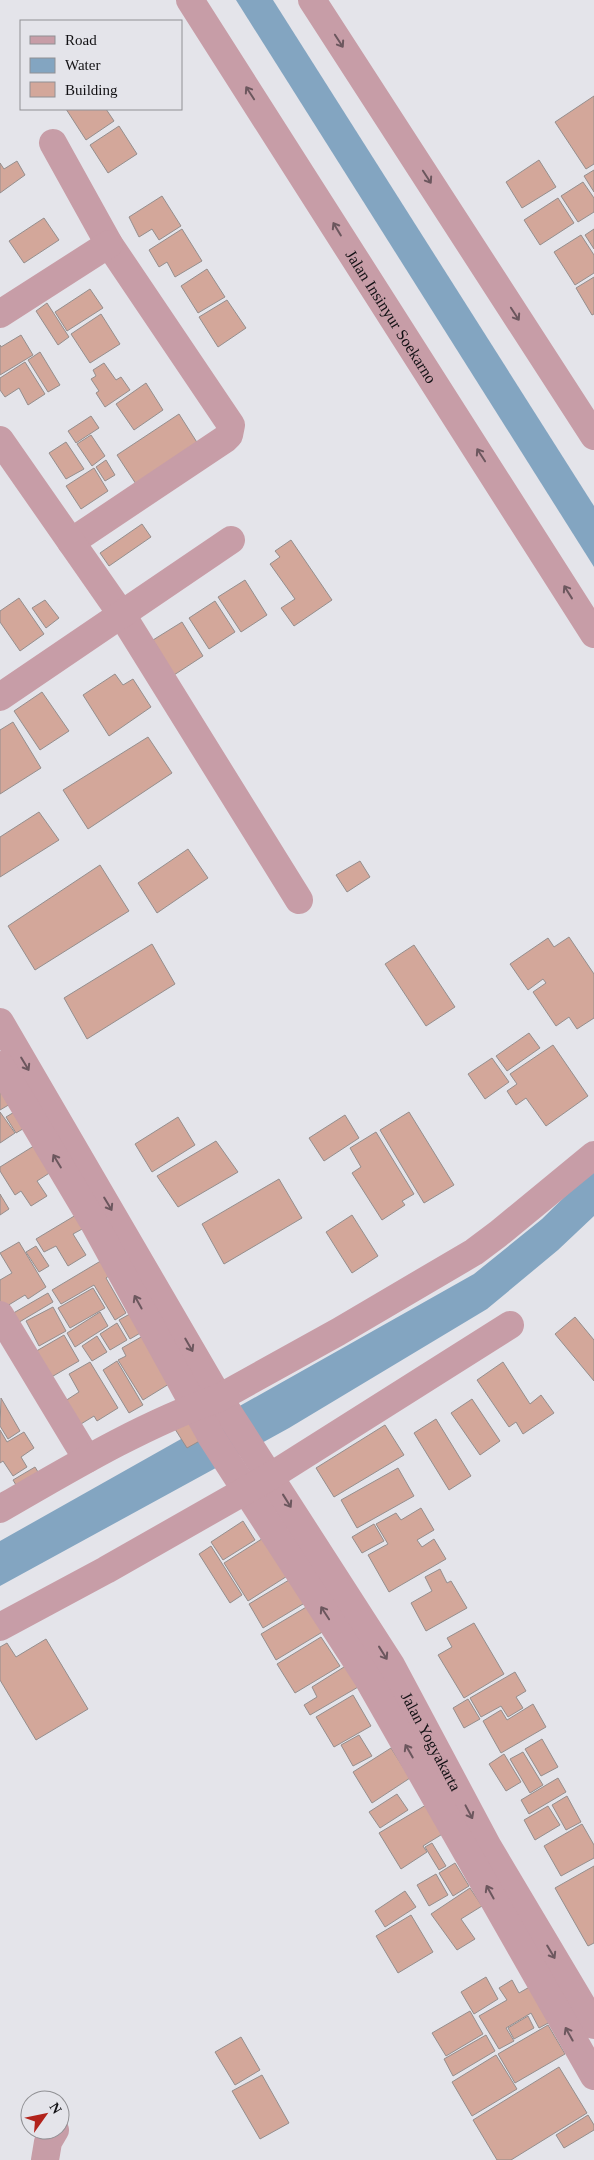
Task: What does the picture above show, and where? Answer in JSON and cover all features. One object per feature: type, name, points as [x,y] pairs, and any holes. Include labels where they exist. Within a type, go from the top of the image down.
[{"type":"street","name":"Jalan Insinyur Soekarno","points":[[190,0],[594,634]]},
{"type":"street","points":[[312,0],[585,401],[594,436]]},
{"type":"street","points":[[53,143],[109,244],[231,425],[229,434],[225,439],[71,542]]},
{"type":"street","points":[[0,314],[109,244]]},
{"type":"street","points":[[0,440],[122,616],[299,900]]},
{"type":"street","points":[[0,697],[122,616],[231,540]]},
{"type":"street","points":[[0,1022],[208,1402],[212,1438],[368,1679],[594,2076]]},
{"type":"street","points":[[0,1065],[94,1223],[208,1402]]},
{"type":"street","points":[[0,1508],[87,1459],[208,1402],[338,1332],[474,1252],[594,1155]]},
{"type":"street","points":[[0,1316],[87,1459]]},
{"type":"street","points":[[0,1628],[240,1483],[510,1325]]},
{"type":"street","name":"Jalan Yogyakarta","points":[[208,1402],[235,1422],[391,1666],[488,1847],[594,2025]]},
{"type":"street","points":[[46,2160],[49,2140]]},
{"type":"water","points":[[236,0],[273,0],[594,506],[594,567]]},
{"type":"water","points":[[594,1168],[594,1216],[558,1250],[487,1309],[289,1428],[0,1586],[0,1541],[474,1274],[542,1219]]},
{"type":"building","points":[[594,96],[594,164],[586,169],[555,122]]},
{"type":"building","points":[[67,110],[107,110],[114,121],[86,140]]},
{"type":"building","points":[[119,126],[137,154],[108,173],[90,145]]},
{"type":"building","points":[[539,160],[556,187],[522,208],[506,182]]},
{"type":"building","points":[[17,161],[25,175],[0,193],[0,163],[4,169]]},
{"type":"building","points":[[594,170],[594,192],[584,176]]},
{"type":"building","points":[[583,182],[594,198],[594,212],[578,222],[561,196]]},
{"type":"building","points":[[162,196],[181,226],[159,240],[152,229],[139,237],[129,217]]},
{"type":"building","points":[[558,198],[574,223],[540,245],[524,220]]},
{"type":"building","points":[[44,218],[59,240],[24,263],[9,241]]},
{"type":"building","points":[[182,229],[202,261],[175,277],[167,262],[159,267],[149,250]]},
{"type":"building","points":[[594,229],[594,249],[585,235]]},
{"type":"building","points":[[581,235],[594,255],[594,273],[575,285],[554,252]]},
{"type":"building","points":[[207,269],[225,297],[198,313],[181,286]]},
{"type":"building","points":[[594,277],[594,314],[592,315],[576,288]]},
{"type":"building","points":[[90,289],[103,308],[67,331],[55,312]]},
{"type":"building","points":[[227,300],[246,328],[218,347],[199,317]]},
{"type":"building","points":[[47,303],[69,337],[58,345],[36,311]]},
{"type":"building","points":[[101,314],[120,344],[90,363],[71,334]]},
{"type":"building","points":[[21,335],[33,355],[0,375],[0,345],[1,347]]},
{"type":"building","points":[[40,352],[60,385],[48,392],[28,360]]},
{"type":"building","points":[[25,362],[45,394],[28,405],[19,388],[5,397],[0,390],[0,378]]},
{"type":"building","points":[[104,363],[116,380],[121,377],[130,390],[105,407],[96,393],[99,391],[91,379],[96,376],[93,370]]},
{"type":"building","points":[[146,383],[163,410],[134,430],[116,404]]},
{"type":"building","points":[[179,414],[198,444],[136,484],[117,455]]},
{"type":"building","points":[[91,416],[99,428],[76,443],[68,431]]},
{"type":"building","points":[[91,435],[105,456],[92,466],[77,444]]},
{"type":"building","points":[[66,442],[84,469],[66,479],[49,453]]},
{"type":"building","points":[[106,460],[115,475],[105,481],[96,467]]},
{"type":"building","points":[[94,468],[108,491],[81,509],[66,486]]},
{"type":"building","points":[[142,524],[151,537],[109,566],[100,553]]},
{"type":"building","points":[[291,540],[332,600],[294,626],[281,608],[295,599],[270,564],[280,557],[275,551]]},
{"type":"building","points":[[245,580],[267,615],[241,632],[218,597]]},
{"type":"building","points":[[19,598],[44,634],[20,651],[0,622],[0,611]]},
{"type":"building","points":[[45,600],[59,618],[46,628],[32,608]]},
{"type":"building","points":[[215,601],[235,632],[209,649],[189,618]]},
{"type":"building","points":[[182,622],[203,656],[174,675],[153,640]]},
{"type":"building","points":[[115,674],[123,685],[133,679],[151,707],[109,736],[83,695]]},
{"type":"building","points":[[42,692],[69,731],[40,750],[14,711]]},
{"type":"building","points":[[13,722],[41,768],[0,794],[0,730]]},
{"type":"building","points":[[148,737],[172,773],[88,829],[63,790]]},
{"type":"building","points":[[39,812],[59,840],[0,877],[0,837]]},
{"type":"building","points":[[188,849],[208,878],[157,913],[138,883]]},
{"type":"building","points":[[360,861],[370,877],[347,892],[336,875]]},
{"type":"building","points":[[100,865],[129,911],[35,970],[8,926]]},
{"type":"building","points":[[569,937],[594,974],[594,1018],[577,1029],[569,1017],[556,1026],[533,992],[546,983],[543,979],[528,990],[510,964],[548,938],[554,947]]},
{"type":"building","points":[[152,944],[175,984],[87,1039],[64,998]]},
{"type":"building","points":[[414,945],[455,1007],[426,1026],[385,964]]},
{"type":"building","points":[[529,1033],[540,1048],[507,1071],[496,1056]]},
{"type":"building","points":[[553,1045],[588,1096],[546,1126],[526,1098],[516,1105],[507,1091],[517,1084],[510,1074]]},
{"type":"building","points":[[492,1058],[509,1082],[485,1099],[468,1074]]},
{"type":"building","points":[[0,1073],[17,1100],[0,1110]]},
{"type":"building","points":[[21,1108],[31,1124],[16,1133],[6,1117]]},
{"type":"building","points":[[0,1112],[15,1133],[0,1143]]},
{"type":"building","points":[[409,1112],[454,1185],[424,1203],[380,1130]]},
{"type":"building","points":[[345,1115],[359,1138],[324,1161],[309,1138]]},
{"type":"building","points":[[178,1117],[195,1145],[152,1172],[135,1144]]},
{"type":"building","points":[[376,1132],[414,1194],[402,1201],[405,1205],[382,1220],[352,1173],[361,1167],[350,1148]]},
{"type":"building","points":[[216,1141],[238,1172],[178,1207],[157,1176]]},
{"type":"building","points":[[37,1144],[54,1170],[37,1181],[47,1196],[31,1206],[21,1191],[15,1195],[0,1171],[0,1167]]},
{"type":"building","points":[[279,1179],[302,1218],[224,1264],[202,1224]]},
{"type":"building","points":[[0,1194],[9,1209],[0,1215]]},
{"type":"building","points":[[76,1215],[84,1228],[73,1234],[86,1255],[68,1266],[56,1246],[44,1252],[36,1239]]},
{"type":"building","points":[[352,1215],[378,1256],[352,1273],[326,1232]]},
{"type":"building","points":[[19,1242],[46,1287],[28,1299],[25,1295],[2,1309],[0,1305],[0,1280],[12,1273],[0,1253]]},
{"type":"building","points":[[36,1246],[49,1266],[39,1272],[26,1252]]},
{"type":"building","points":[[104,1259],[113,1273],[106,1278],[126,1313],[115,1320],[94,1285],[61,1304],[52,1290]]},
{"type":"building","points":[[93,1288],[105,1308],[70,1328],[58,1308]]},
{"type":"building","points":[[48,1293],[53,1302],[16,1324],[10,1315]]},
{"type":"building","points":[[148,1304],[159,1322],[130,1339],[119,1320]]},
{"type":"building","points":[[53,1307],[66,1331],[39,1346],[26,1321]]},
{"type":"building","points":[[100,1312],[108,1326],[75,1347],[67,1333]]},
{"type":"building","points":[[575,1317],[594,1340],[594,1381],[555,1334]]},
{"type":"building","points":[[117,1323],[127,1340],[110,1350],[100,1334]]},
{"type":"building","points":[[148,1333],[169,1384],[143,1400],[118,1360],[126,1356],[122,1348]]},
{"type":"building","points":[[64,1335],[79,1361],[48,1379],[33,1353]]},
{"type":"building","points":[[97,1336],[107,1352],[92,1361],[82,1346]]},
{"type":"building","points":[[117,1361],[143,1405],[129,1413],[103,1370]]},
{"type":"building","points":[[90,1362],[118,1408],[97,1421],[94,1416],[76,1427],[62,1403],[79,1392],[69,1374]]},
{"type":"building","points":[[503,1362],[530,1404],[541,1395],[554,1413],[523,1434],[516,1422],[509,1427],[477,1380]]},
{"type":"building","points":[[1,1398],[20,1431],[8,1439],[0,1426]]},
{"type":"building","points":[[472,1399],[500,1441],[480,1455],[451,1413]]},
{"type":"building","points":[[193,1418],[205,1438],[187,1448],[175,1429]]},
{"type":"building","points":[[436,1419],[471,1476],[449,1490],[414,1433]]},
{"type":"building","points":[[385,1425],[404,1455],[334,1497],[316,1468]]},
{"type":"building","points":[[0,1430],[7,1442],[24,1432],[34,1448],[21,1457],[27,1467],[13,1476],[3,1461],[0,1463]]},
{"type":"building","points":[[35,1467],[44,1482],[22,1495],[13,1480]]},
{"type":"building","points":[[398,1468],[414,1496],[357,1528],[341,1500]]},
{"type":"building","points":[[421,1508],[434,1530],[417,1540],[422,1547],[434,1539],[446,1559],[389,1592],[368,1555],[388,1544],[376,1524],[396,1513],[401,1520]]},
{"type":"building","points":[[243,1521],[255,1540],[223,1560],[211,1542]]},
{"type":"building","points":[[374,1524],[384,1541],[362,1553],[352,1537]]},
{"type":"building","points":[[268,1535],[292,1573],[248,1601],[224,1563]]},
{"type":"building","points":[[211,1546],[242,1595],[230,1603],[199,1554]]},
{"type":"building","points":[[440,1569],[447,1583],[451,1581],[467,1608],[426,1631],[411,1603],[432,1591],[425,1577]]},
{"type":"building","points":[[294,1577],[308,1601],[263,1628],[249,1604]]},
{"type":"building","points":[[308,1606],[324,1631],[276,1660],[261,1634]]},
{"type":"building","points":[[474,1623],[504,1674],[464,1698],[438,1655],[452,1647],[447,1638]]},
{"type":"building","points":[[321,1637],[340,1666],[295,1693],[277,1664]]},
{"type":"building","points":[[46,1639],[88,1709],[36,1740],[0,1680],[0,1647],[7,1643],[16,1657]]},
{"type":"building","points":[[352,1662],[365,1683],[310,1715],[304,1705],[317,1697],[312,1687]]},
{"type":"building","points":[[515,1672],[526,1691],[516,1697],[523,1708],[508,1717],[501,1706],[481,1717],[470,1698]]},
{"type":"building","points":[[353,1695],[371,1726],[334,1747],[316,1717]]},
{"type":"building","points":[[468,1699],[480,1719],[464,1728],[453,1708]]},
{"type":"building","points":[[533,1704],[546,1727],[501,1753],[483,1721],[501,1710],[507,1720]]},
{"type":"building","points":[[359,1735],[372,1756],[353,1766],[341,1745]]},
{"type":"building","points":[[542,1739],[558,1767],[541,1776],[525,1749]]},
{"type":"building","points":[[391,1748],[410,1778],[372,1803],[353,1772]]},
{"type":"building","points":[[523,1752],[543,1785],[530,1793],[510,1759]]},
{"type":"building","points":[[504,1754],[521,1782],[506,1791],[489,1764]]},
{"type":"building","points":[[558,1778],[566,1792],[529,1814],[521,1800]]},
{"type":"building","points":[[397,1794],[408,1810],[380,1828],[369,1812]]},
{"type":"building","points":[[567,1796],[581,1822],[566,1830],[552,1805]]},
{"type":"building","points":[[426,1805],[444,1833],[423,1846],[427,1852],[401,1869],[379,1833]]},
{"type":"building","points":[[548,1806],[560,1825],[535,1840],[524,1820]]},
{"type":"building","points":[[582,1824],[594,1845],[594,1858],[561,1876],[544,1846]]},
{"type":"building","points":[[432,1843],[446,1866],[439,1870],[425,1847]]},
{"type":"building","points":[[455,1863],[469,1886],[453,1896],[439,1873]]},
{"type":"building","points":[[594,1866],[594,1943],[588,1946],[555,1888]]},
{"type":"building","points":[[436,1874],[448,1895],[429,1906],[417,1885]]},
{"type":"building","points":[[470,1888],[482,1906],[461,1919],[475,1939],[457,1950],[431,1914]]},
{"type":"building","points":[[405,1891],[416,1907],[385,1927],[375,1911]]},
{"type":"building","points":[[411,1915],[433,1952],[398,1973],[376,1936]]},
{"type":"building","points":[[486,1977],[498,1999],[474,2014],[461,1992]]},
{"type":"building","points":[[512,1980],[519,1993],[533,1985],[550,2022],[539,2028],[531,2013],[506,2028],[514,2041],[499,2049],[479,2016],[507,2000],[499,1988]]},
{"type":"building","points":[[470,2011],[483,2034],[446,2056],[432,2033]]},
{"type":"building","points":[[528,2016],[534,2028],[514,2039],[508,2028]]},
{"type":"building","points":[[548,2025],[565,2054],[515,2083],[498,2054]]},
{"type":"building","points":[[486,2035],[495,2051],[453,2076],[444,2059]]},
{"type":"building","points":[[241,2037],[260,2070],[235,2085],[215,2052]]},
{"type":"building","points":[[496,2055],[517,2089],[472,2116],[452,2082]]},
{"type":"building","points":[[559,2067],[587,2113],[511,2160],[497,2160],[473,2120]]},
{"type":"building","points":[[262,2075],[289,2123],[260,2139],[232,2091]]},
{"type":"building","points":[[588,2115],[594,2125],[594,2130],[564,2148],[556,2135]]}]
